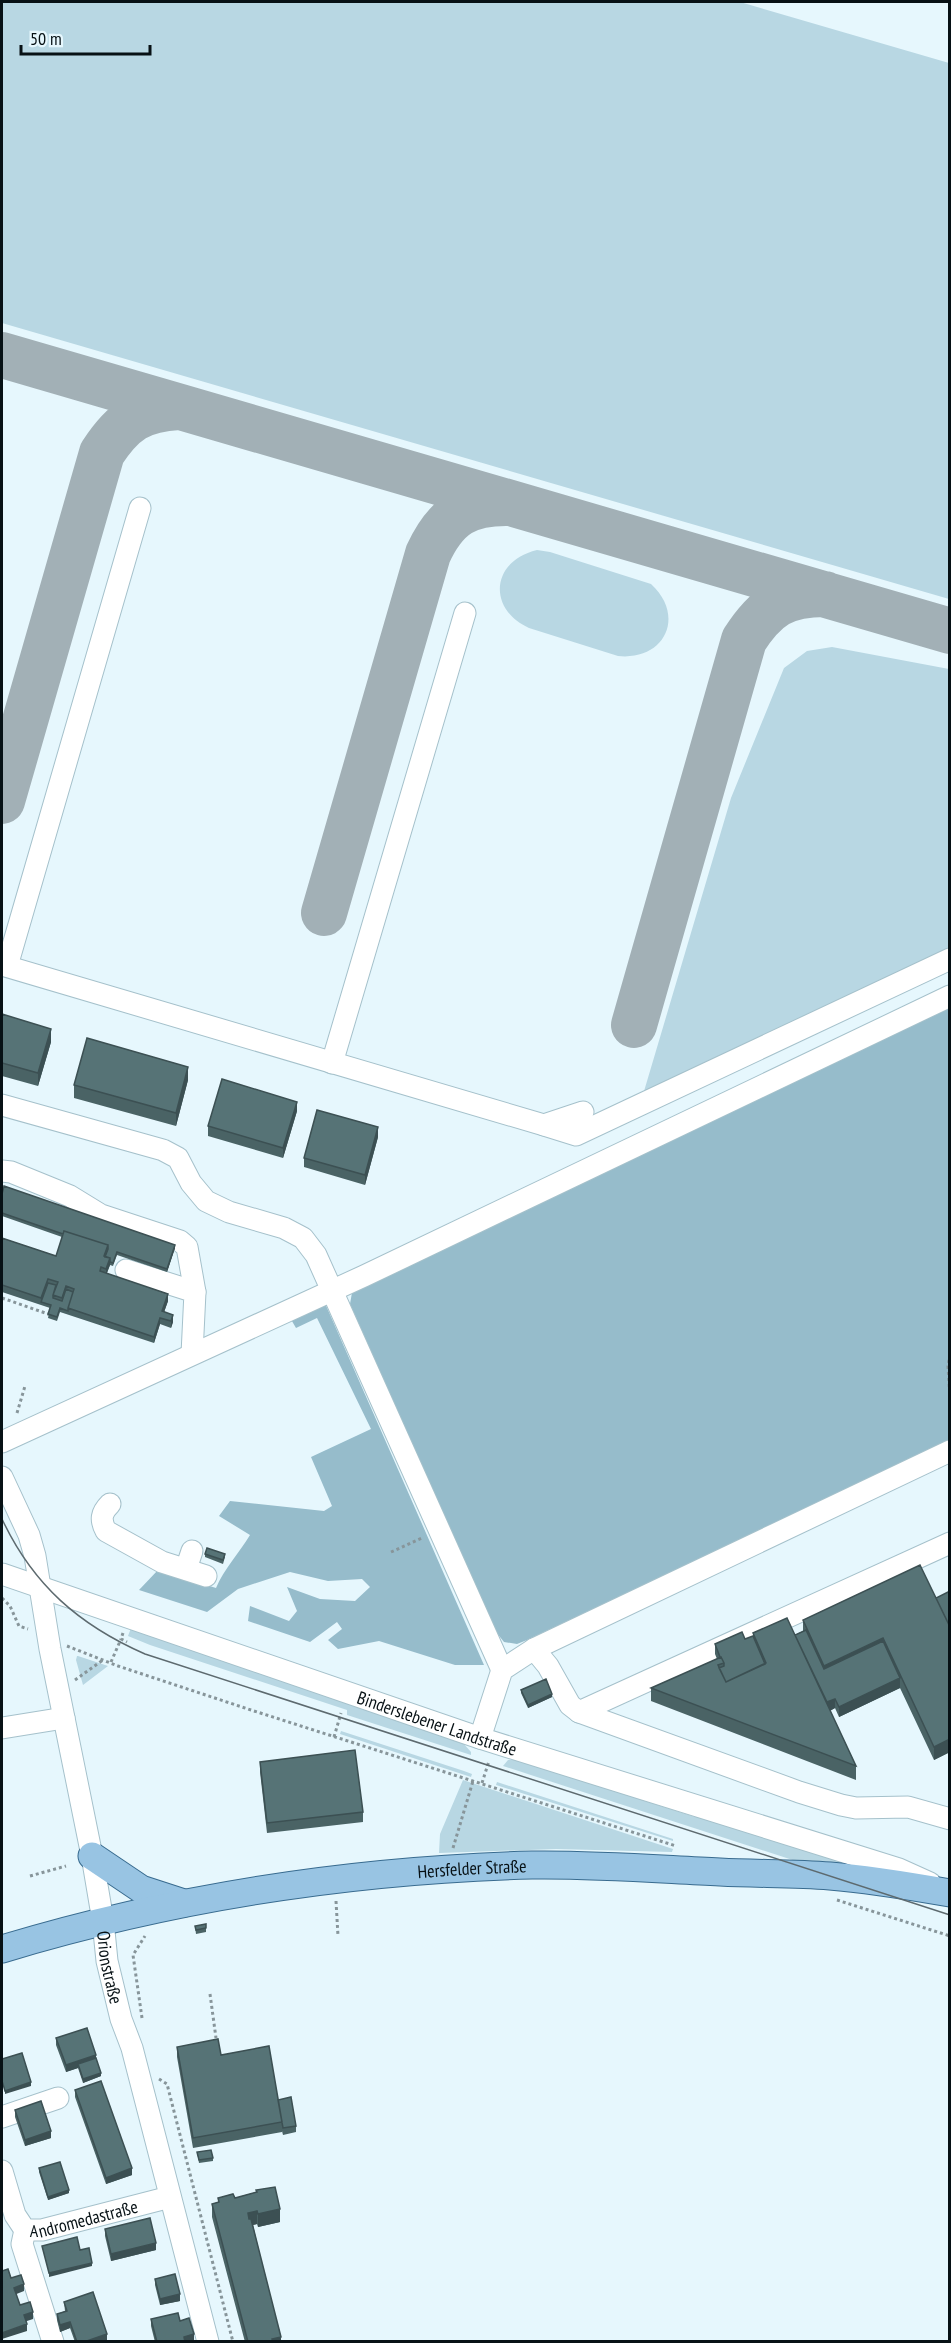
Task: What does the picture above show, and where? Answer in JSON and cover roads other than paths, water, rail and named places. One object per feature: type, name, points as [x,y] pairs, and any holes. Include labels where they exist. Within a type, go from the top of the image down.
[{"type":"main road","points":[[93,1856],[141,1889],[185,1903]]},
{"type":"main road","name":"Hersfelder Straße","points":[[2,1949],[104,1921],[185,1903],[335,1878],[463,1868],[578,1865],[827,1875],[950,1893]]},
{"type":"street","points":[[140,508],[4,966],[576,1135],[950,959]]},
{"type":"street","points":[[332,1063],[465,613]]},
{"type":"street","points":[[2,1442],[331,1290],[950,996]]},
{"type":"street","points":[[2,1105],[164,1150],[177,1158],[190,1183],[206,1201],[228,1212],[284,1228],[303,1238],[316,1255],[502,1670]]},
{"type":"street","points":[[544,1125],[583,1112]]},
{"type":"street","points":[[2,1171],[11,1172],[70,1196],[101,1215],[180,1241],[187,1246],[195,1292],[192,1354]]},
{"type":"street","points":[[126,1270],[195,1292]]},
{"type":"street","points":[[480,1738],[502,1670],[534,1649],[950,1451]]},
{"type":"street","points":[[2,1477],[29,1535],[39,1586]]},
{"type":"street","points":[[110,1504],[102,1517],[102,1524],[106,1531],[162,1562],[195,1565]]},
{"type":"street","points":[[579,1712],[950,1543]]},
{"type":"street","name":"Binderslebener Landstraße","points":[[2,1574],[480,1738],[899,1869],[950,1893]]},
{"type":"street","name":"Orionstraße","points":[[39,1586],[93,1856],[104,1921],[106,1961],[121,2019],[132,2048],[208,2342]]},
{"type":"street","points":[[534,1649],[548,1666],[570,1705],[579,1712],[841,1805],[856,1808],[908,1808],[950,1819]]},
{"type":"street","points":[[2,1728],[64,1718]]},
{"type":"street","points":[[2,2117],[58,2098]]},
{"type":"street","name":"Andromedastraße","points":[[2,2171],[15,2215],[24,2230],[42,2230],[170,2197]]},
{"type":"street","points":[[24,2230],[22,2244],[53,2342]]},
{"type":"tram line","points":[[2,1519],[28,1564],[60,1600],[99,1630],[145,1654],[950,1915]]}]
